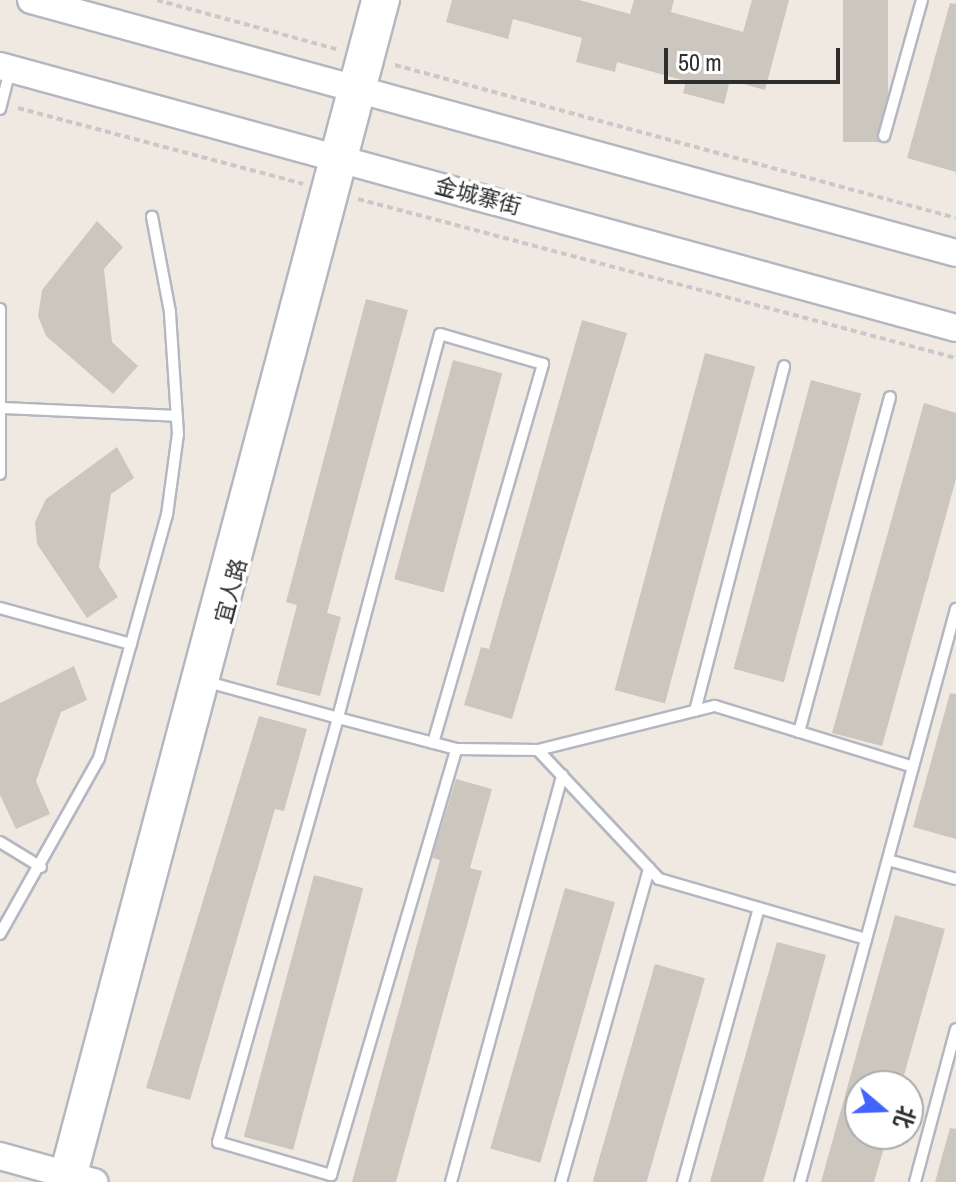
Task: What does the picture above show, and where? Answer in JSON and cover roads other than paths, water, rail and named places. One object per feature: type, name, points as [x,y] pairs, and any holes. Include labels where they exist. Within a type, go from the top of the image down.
[{"type":"main road","points":[[31,0],[956,253]]},
{"type":"main road","name":"金城寨街","points":[[5,67],[956,328]]},
{"type":"main road","points":[[0,1156],[67,1180]]},
{"type":"main road","points":[[0,1172],[67,1180]]},
{"type":"street","name":"宜人路","points":[[365,57],[372,0]]},
{"type":"street","name":"宜人路","points":[[67,1180],[356,88],[365,57],[389,0]]},
{"type":"lane","points":[[884,136],[922,0]]},
{"type":"lane","points":[[1,106],[5,67]]},
{"type":"lane","points":[[0,934],[41,867],[99,758],[167,515],[177,416],[170,312],[152,217]]},
{"type":"lane","points":[[0,309],[3,408],[0,474]]},
{"type":"lane","points":[[433,743],[543,364],[440,334],[338,718],[218,1142],[331,1175],[456,749]]},
{"type":"lane","points":[[695,711],[784,366]]},
{"type":"lane","points":[[799,732],[890,397]]},
{"type":"lane","points":[[3,408],[177,416]]},
{"type":"lane","points":[[0,608],[131,644]]},
{"type":"lane","points":[[800,1182],[956,609]]},
{"type":"lane","points":[[200,680],[456,749],[538,750],[715,706],[913,767]]},
{"type":"lane","points":[[538,750],[659,879],[866,939]]},
{"type":"lane","points":[[451,1182],[562,775]]},
{"type":"lane","points":[[0,842],[41,867]]},
{"type":"lane","points":[[888,860],[956,879]]},
{"type":"lane","points":[[561,1182],[649,868]]},
{"type":"lane","points":[[683,1182],[759,908]]},
{"type":"lane","points":[[915,1182],[956,1029]]}]
